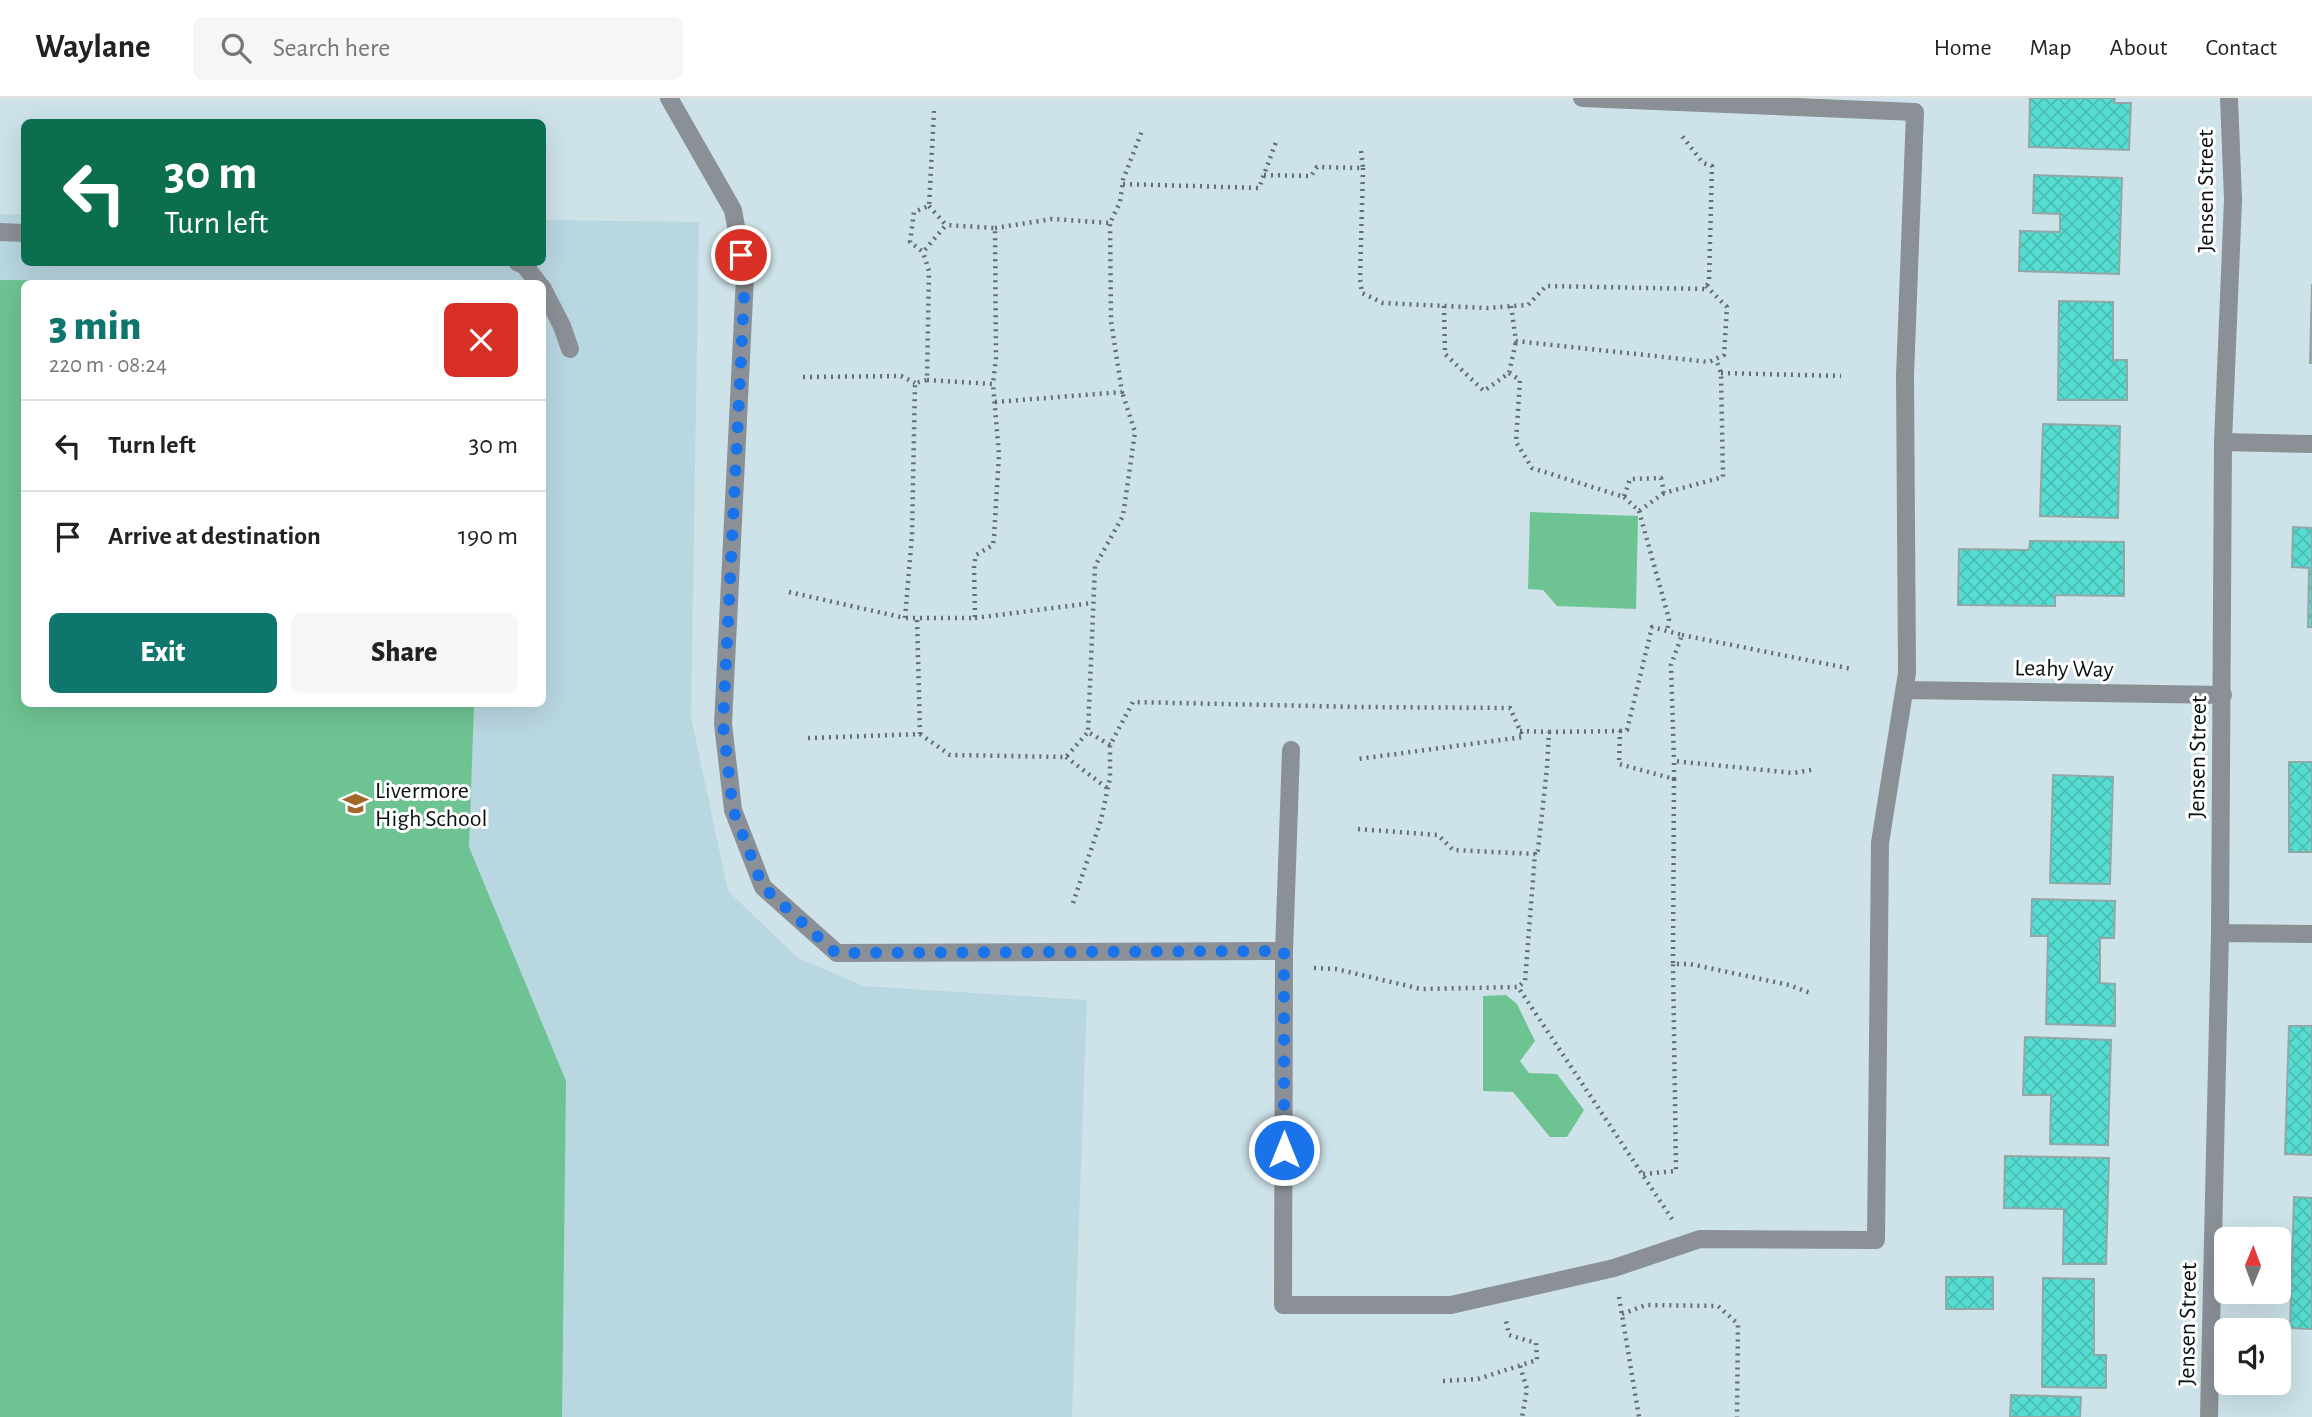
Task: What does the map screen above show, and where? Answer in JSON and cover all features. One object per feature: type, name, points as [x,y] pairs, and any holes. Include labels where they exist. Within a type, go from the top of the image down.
[{"type":"street","points":[[669,98],[733,210],[745,277],[723,724],[733,810],[763,887],[836,953],[1285,960]]},
{"type":"street","points":[[1291,750],[1285,960],[1283,1305],[1451,1305],[1614,1268],[1694,1241],[1876,1240],[1880,843],[1905,690],[1907,659],[1905,376],[1915,112],[1582,98]]},
{"type":"street","name":"Jensen Street","points":[[2209,1417],[2220,933],[2223,442],[2233,200],[2229,98]]},
{"type":"street","points":[[0,232],[21,233]]},
{"type":"street","points":[[525,266],[537,280]]},
{"type":"street","points":[[546,295],[570,349]]},
{"type":"street","points":[[2223,442],[2312,443]]},
{"type":"street","name":"Leahy Way","points":[[1905,690],[2223,695]]},
{"type":"street","points":[[2220,933],[2312,934]]},
{"type":"path","points":[[934,111],[929,206],[946,225],[995,228],[1052,219],[1110,223]]},
{"type":"path","points":[[1066,757],[1088,732],[1095,566],[1123,516],[1135,432],[1122,392],[1111,321],[1110,223],[1120,202],[1123,184],[1143,128]]},
{"type":"path","points":[[1361,150],[1362,293],[1383,303],[1487,308],[1528,305],[1546,286],[1705,289],[1709,282],[1712,166],[1703,163],[1682,136]]},
{"type":"path","points":[[1123,184],[1259,188],[1276,142]]},
{"type":"path","points":[[1264,175],[1311,176],[1317,167],[1363,168]]},
{"type":"path","points":[[927,380],[929,271],[923,251],[910,242],[914,212],[929,206]]},
{"type":"path","points":[[923,251],[946,225]]},
{"type":"path","points":[[975,618],[974,565],[976,555],[993,545],[999,455],[993,384],[996,358],[995,228]]},
{"type":"path","points":[[1516,341],[1709,362],[1724,355],[1727,307],[1706,286]]},
{"type":"path","points":[[1444,306],[1445,354],[1485,391],[1509,373],[1516,341],[1511,306]]},
{"type":"path","points":[[1639,511],[1664,493],[1723,477],[1721,373],[1716,359]]},
{"type":"path","points":[[1509,373],[1520,380],[1516,442],[1532,468],[1624,497],[1639,511],[1669,619],[1667,632]]},
{"type":"path","points":[[1721,373],[1841,376]]},
{"type":"path","points":[[803,377],[901,376],[915,383],[927,380],[993,384]]},
{"type":"path","points":[[905,618],[912,535],[915,383]]},
{"type":"path","points":[[995,402],[1122,392]]},
{"type":"path","points":[[1624,497],[1630,479],[1661,478],[1664,493]]},
{"type":"path","points":[[789,592],[905,618],[975,618],[1092,603]]},
{"type":"path","points":[[917,618],[920,734]]},
{"type":"path","points":[[1520,731],[1627,730],[1652,627],[1852,669]]},
{"type":"path","points":[[1643,1174],[1676,1171],[1671,665],[1682,635]]},
{"type":"path","points":[[1073,903],[1101,820],[1107,788],[1110,745],[1133,702],[1510,708],[1523,737],[1359,759]]},
{"type":"path","points":[[1620,731],[1619,764],[1674,779]]},
{"type":"path","points":[[1088,732],[1110,745]]},
{"type":"path","points":[[1285,960],[1421,989],[1518,987],[1525,981],[1535,854],[1538,850],[1549,732]]},
{"type":"path","points":[[808,738],[920,734],[950,755],[1066,757],[1107,788]]},
{"type":"path","points":[[1674,761],[1794,773],[1816,769]]},
{"type":"path","points":[[1358,829],[1438,835],[1453,850],[1535,854]]},
{"type":"path","points":[[1673,964],[1690,964],[1789,985],[1810,993]]},
{"type":"path","points":[[1518,987],[1643,1174],[1694,1241]]},
{"type":"path","points":[[1614,1268],[1639,1417]]},
{"type":"path","points":[[1443,1381],[1478,1379],[1537,1360],[1536,1343],[1509,1335],[1500,1294]]},
{"type":"path","points":[[1622,1314],[1646,1305],[1718,1306],[1738,1324],[1737,1417]]},
{"type":"path","points":[[1520,1366],[1527,1389],[1522,1417]]},
{"type":"shaded area","name":"Livermore High School","points":[[0,214],[21,215],[21,266],[546,266],[546,220],[699,222],[691,717],[728,891],[798,958],[864,986],[1087,1000],[1072,1417],[0,1417]]},
{"type":"green space","points":[[0,280],[21,280],[21,707],[474,707],[469,847],[566,1081],[562,1417],[0,1417]]},
{"type":"green space","points":[[1530,512],[1638,516],[1636,609],[1557,606],[1543,590],[1528,589]]},
{"type":"green space","points":[[1506,995],[1517,1004],[1535,1041],[1520,1061],[1529,1073],[1557,1074],[1584,1110],[1567,1137],[1550,1137],[1513,1092],[1483,1091],[1483,996]]},
{"type":"building","points":[[2030,98],[2115,98],[2114,103],[2131,103],[2129,150],[2029,147]]},
{"type":"building","points":[[2034,175],[2122,178],[2119,274],[2019,271],[2020,231],[2060,232],[2060,214],[2033,213]]},
{"type":"building","points":[[2312,284],[2312,363],[2310,363]]},
{"type":"building","points":[[2059,301],[2113,302],[2113,360],[2127,360],[2127,400],[2058,400]]},
{"type":"building","points":[[2043,424],[2120,426],[2118,518],[2040,516]]},
{"type":"building","points":[[2293,527],[2312,528],[2312,627],[2308,627],[2309,568],[2292,567]]},
{"type":"building","points":[[2030,541],[2124,542],[2124,596],[2055,595],[2055,606],[1958,605],[1959,549],[2029,550]]},
{"type":"building","points":[[2289,762],[2312,762],[2312,852],[2289,852]]},
{"type":"building","points":[[2053,775],[2113,777],[2110,884],[2050,883]]},
{"type":"building","points":[[2032,899],[2115,901],[2114,938],[2100,938],[2100,983],[2115,984],[2115,1026],[2046,1024],[2048,936],[2031,936]]},
{"type":"building","points":[[2289,1026],[2312,1026],[2312,1155],[2285,1154]]},
{"type":"building","points":[[2025,1037],[2111,1040],[2108,1145],[2050,1144],[2051,1095],[2023,1095]]},
{"type":"building","points":[[2005,1156],[2109,1158],[2106,1264],[2063,1264],[2064,1209],[2004,1208]]},
{"type":"building","points":[[2294,1197],[2312,1198],[2312,1329],[2291,1328]]},
{"type":"building","points":[[1946,1277],[1993,1277],[1993,1309],[1946,1309]]},
{"type":"building","points":[[2043,1278],[2094,1279],[2094,1355],[2106,1355],[2106,1388],[2042,1387]]},
{"type":"building","points":[[2011,1395],[2081,1397],[2080,1417],[2010,1417]]},
{"type":"place","name":"Livermore High School","points":[[355,804]]},
{"type":"route","points":[[741,255],[745,277],[723,724],[733,810],[763,887],[836,953],[1284,951],[1284,1150]]}]
